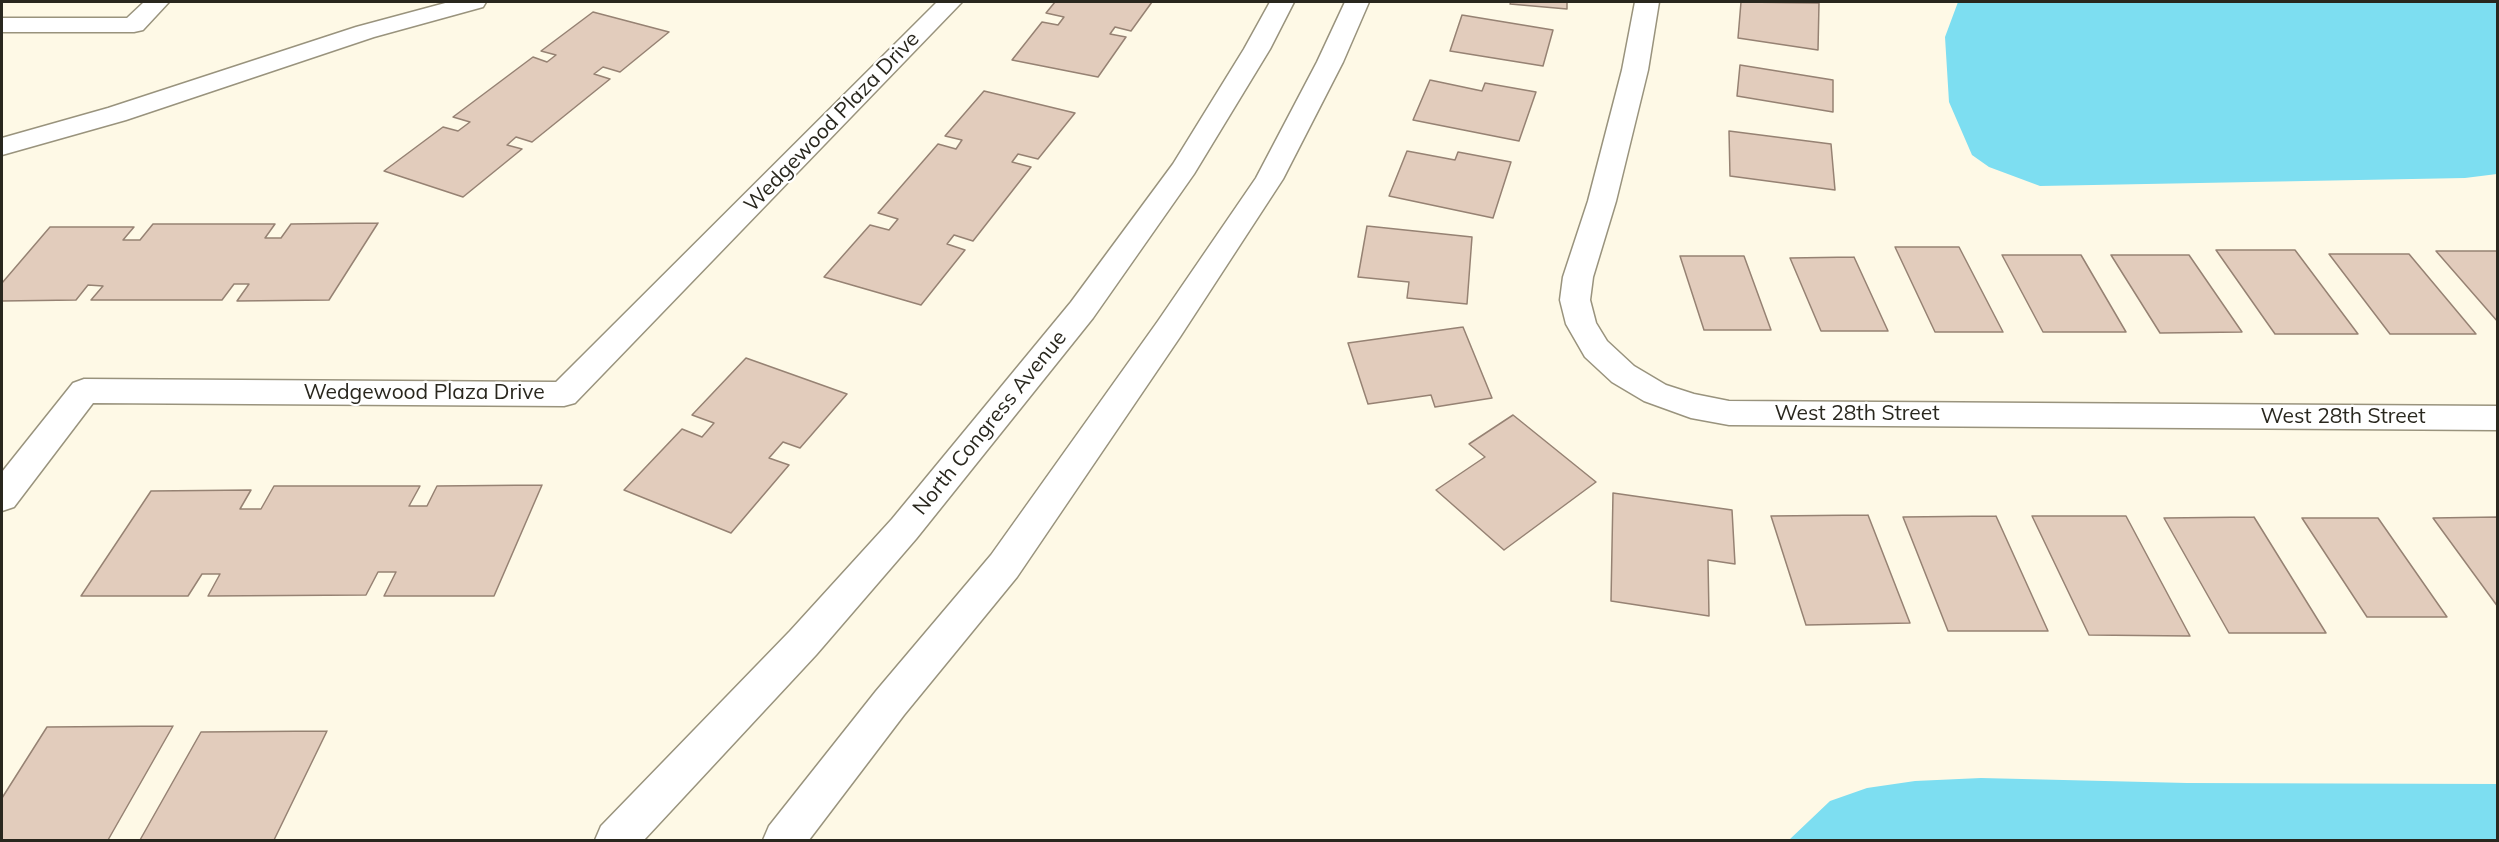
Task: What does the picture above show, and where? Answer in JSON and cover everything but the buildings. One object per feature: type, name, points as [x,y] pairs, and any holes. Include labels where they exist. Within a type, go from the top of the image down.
[{"type":"street","points":[[2,25],[134,25],[157,2]]},
{"type":"street","points":[[2,147],[117,114],[365,32],[468,2]]},
{"type":"street","name":"Wedgewood Plaza Drive","points":[[2,496],[84,391],[564,394],[950,2]]},
{"type":"street","name":"North Congress Avenue","points":[[616,840],[803,643],[904,529],[1082,309],[1184,168],[1257,49],[1282,2]]},
{"type":"street","points":[[784,840],[890,703],[1004,566],[1169,329],[1269,179],[1330,62],[1357,2]]},
{"type":"street","name":"West 28th Street","points":[[1647,2],[1635,70],[1602,201],[1578,277],[1575,300],[1581,324],[1596,349],[1623,374],[1655,393],[1691,406],[1729,413],[2498,418]]},
{"type":"water","points":[[1958,2],[2497,2],[2497,174],[2465,178],[2040,186],[1989,167],[1972,155],[1949,102],[1945,37]]},
{"type":"water","points":[[1981,778],[2187,783],[2497,784],[2497,840],[1789,840],[1830,801],[1867,788],[1915,781]]}]
